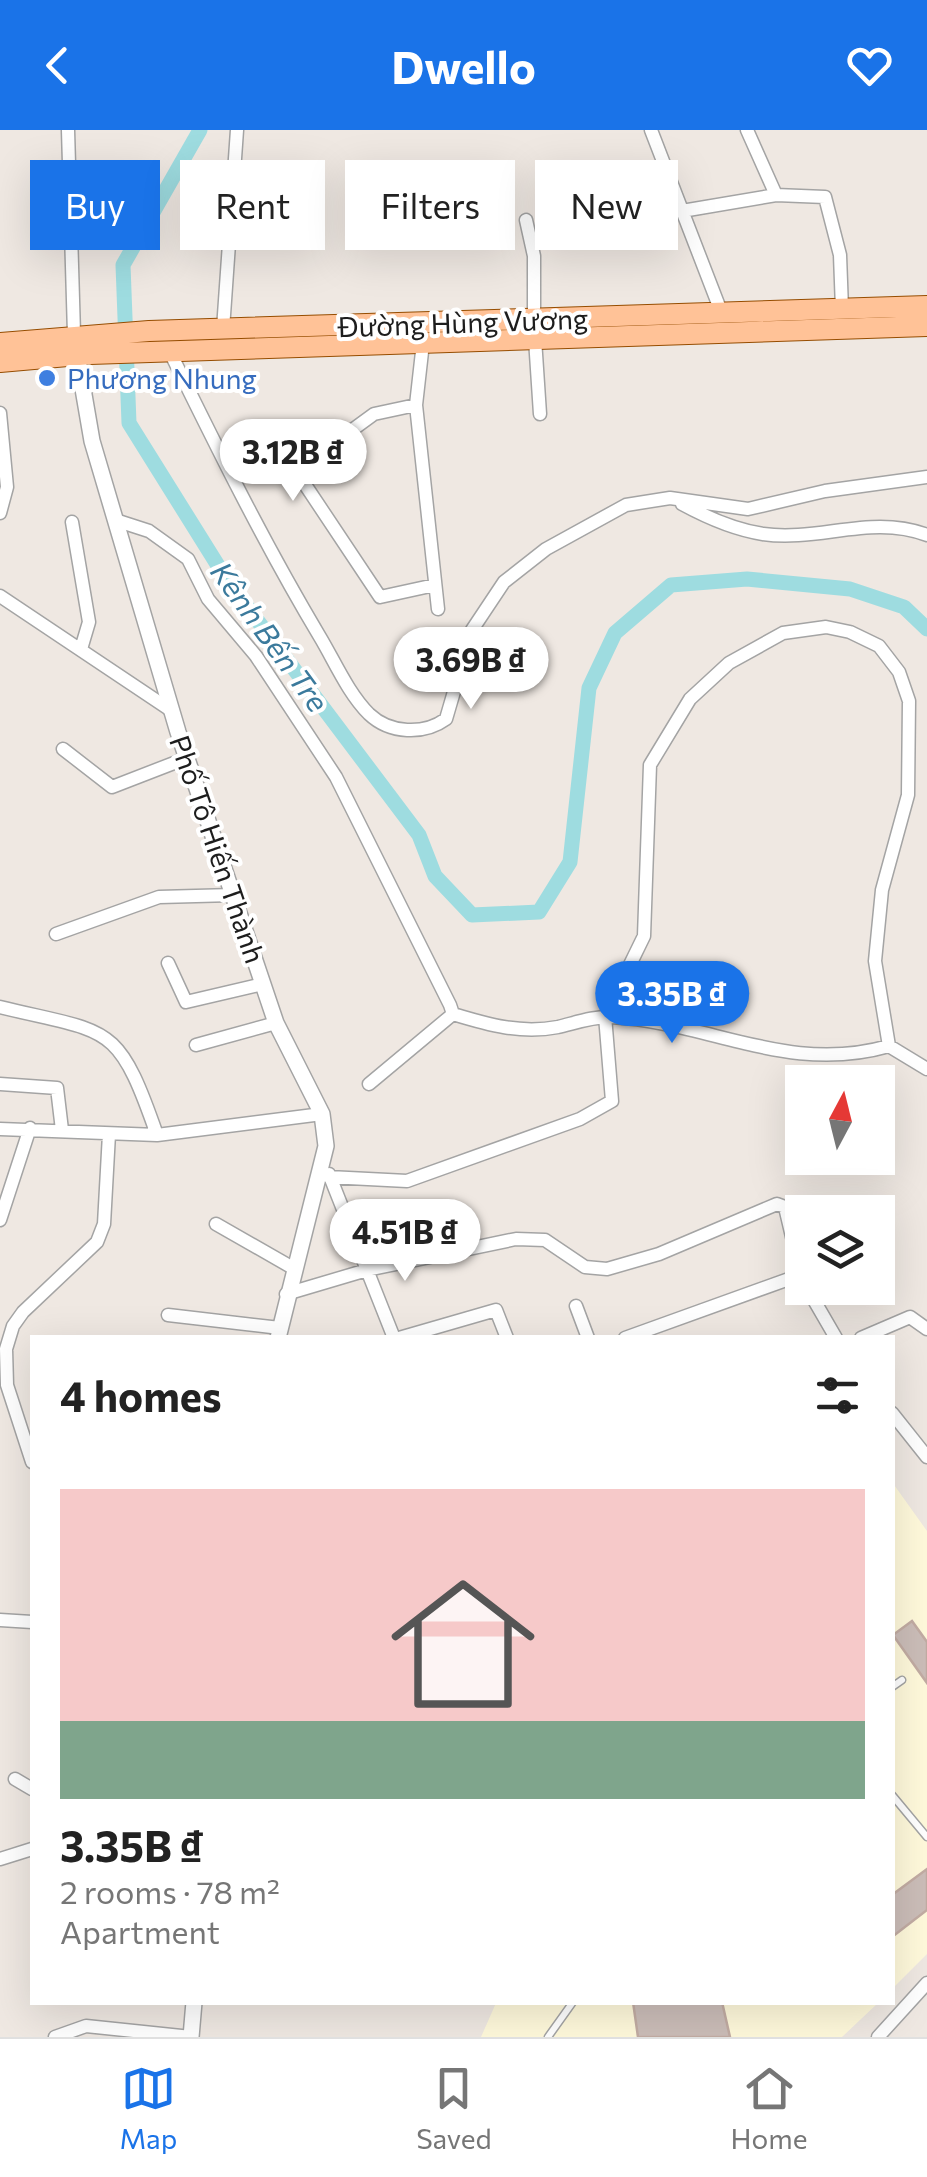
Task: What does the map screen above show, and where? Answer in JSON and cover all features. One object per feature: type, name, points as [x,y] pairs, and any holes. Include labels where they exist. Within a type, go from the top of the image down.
[{"type":"main road","name":"Đường Hùng Vương","points":[[720,324],[842,309],[927,306]]},
{"type":"main road","name":"Đường Hùng Vương","points":[[0,362],[149,331],[535,330],[720,324],[927,326]]},
{"type":"main road","name":"Đường Hùng Vương","points":[[0,343],[81,344],[160,352],[422,343],[535,330]]},
{"type":"street","points":[[68,130],[81,344]]},
{"type":"street","points":[[223,329],[237,130]]},
{"type":"street","points":[[651,130],[720,324]]},
{"type":"street","points":[[747,130],[776,195]]},
{"type":"street","points":[[682,210],[776,195],[826,197],[840,255],[842,309]]},
{"type":"street","points":[[526,220],[534,256],[540,414]]},
{"type":"street","points":[[422,343],[416,405],[438,609]]},
{"type":"street","name":"Phố Tô Hiến Thành","points":[[81,344],[92,441],[172,711],[276,1023],[322,1114],[326,1146],[279,1333]]},
{"type":"street","points":[[160,352],[355,697],[372,717],[391,726],[422,731],[446,719],[472,630],[504,582],[546,549],[626,505],[670,498],[748,509],[826,491],[927,477]]},
{"type":"street","points":[[416,405],[374,414],[296,471],[380,597],[435,585]]},
{"type":"street","points":[[0,413],[8,487],[0,513]]},
{"type":"street","points":[[670,498],[704,516],[764,534],[855,526],[905,527],[927,535]]},
{"type":"street","points":[[116,520],[149,530],[188,559],[208,599],[256,656],[336,777],[453,1014]]},
{"type":"street","points":[[72,522],[89,622],[81,649]]},
{"type":"street","points":[[0,596],[172,711]]},
{"type":"street","points":[[329,1176],[407,1181],[580,1119],[612,1101],[605,1016],[644,936],[650,765],[656,749],[690,699],[729,663],[783,634],[826,627],[850,632],[878,646],[899,672],[908,701],[908,795],[882,890],[876,960],[889,1046]]},
{"type":"street","points":[[64,749],[112,787],[187,758]]},
{"type":"street","points":[[56,934],[158,897],[233,895]]},
{"type":"street","points":[[168,963],[186,1002],[263,984]]},
{"type":"street","points":[[0,1007],[78,1024],[112,1041],[138,1081],[157,1135]]},
{"type":"street","points":[[453,1014],[530,1031],[605,1016],[665,1022],[774,1053],[830,1057],[889,1046],[927,1069]]},
{"type":"street","points":[[370,1084],[453,1014]]},
{"type":"street","points":[[196,1045],[276,1023]]},
{"type":"street","points":[[0,1084],[57,1088],[62,1130]]},
{"type":"street","points":[[0,1129],[157,1135],[322,1114]]},
{"type":"street","points":[[0,1220],[30,1128]]},
{"type":"street","points":[[30,1456],[15,1413],[7,1367],[13,1326],[42,1291],[97,1242],[104,1224],[108,1134]]},
{"type":"street","points":[[326,1146],[329,1176],[396,1335]]},
{"type":"street","points":[[286,1294],[367,1270],[533,1238],[546,1240],[585,1267],[607,1269],[659,1254],[777,1204],[785,1207]]},
{"type":"street","points":[[216,1224],[293,1268]]},
{"type":"street","points":[[634,1335],[785,1286]]},
{"type":"street","points":[[817,1305],[834,1335]]},
{"type":"street","points":[[576,1306],[587,1335]]},
{"type":"street","points":[[408,1335],[496,1310],[507,1335]]},
{"type":"street","points":[[168,1315],[279,1333]]},
{"type":"street","points":[[868,1335],[910,1318],[927,1329]]},
{"type":"street","points":[[15,1413],[30,1412]]},
{"type":"street","points":[[895,1417],[927,1457]]},
{"type":"street","points":[[0,1620],[30,1622]]},
{"type":"street","points":[[15,1779],[30,1788]]},
{"type":"street","points":[[0,1858],[30,1850]]},
{"type":"street","points":[[878,2037],[927,1982]]},
{"type":"street","points":[[55,2037],[86,2026],[192,2037],[194,2005]]},
{"type":"lane","points":[[895,1685],[902,1680]]},
{"type":"lane","points":[[895,1799],[927,1837]]},
{"type":"lane","points":[[548,2037],[571,2005]]},
{"type":"shaded area","points":[[895,1486],[927,1531],[927,1954],[895,1986]]},
{"type":"shaded area","points":[[495,2005],[876,2005],[842,2037],[481,2037]]},
{"type":"building","points":[[912,1621],[927,1642],[927,1683],[895,1638],[895,1634]]},
{"type":"building","points":[[927,1869],[927,1910],[895,1935],[895,1893]]},
{"type":"building","points":[[633,2005],[723,2005],[730,2037],[638,2037]]},
{"type":"waterway","name":"Kênh Bến Tre","points":[[200,130],[123,265],[129,423],[227,580],[419,835],[435,876],[472,915],[539,912],[570,862],[589,688],[615,633],[671,585],[747,579],[850,589],[904,607],[927,629]]},
{"type":"place","name":"Phương Nhung","points":[[47,378]]}]
